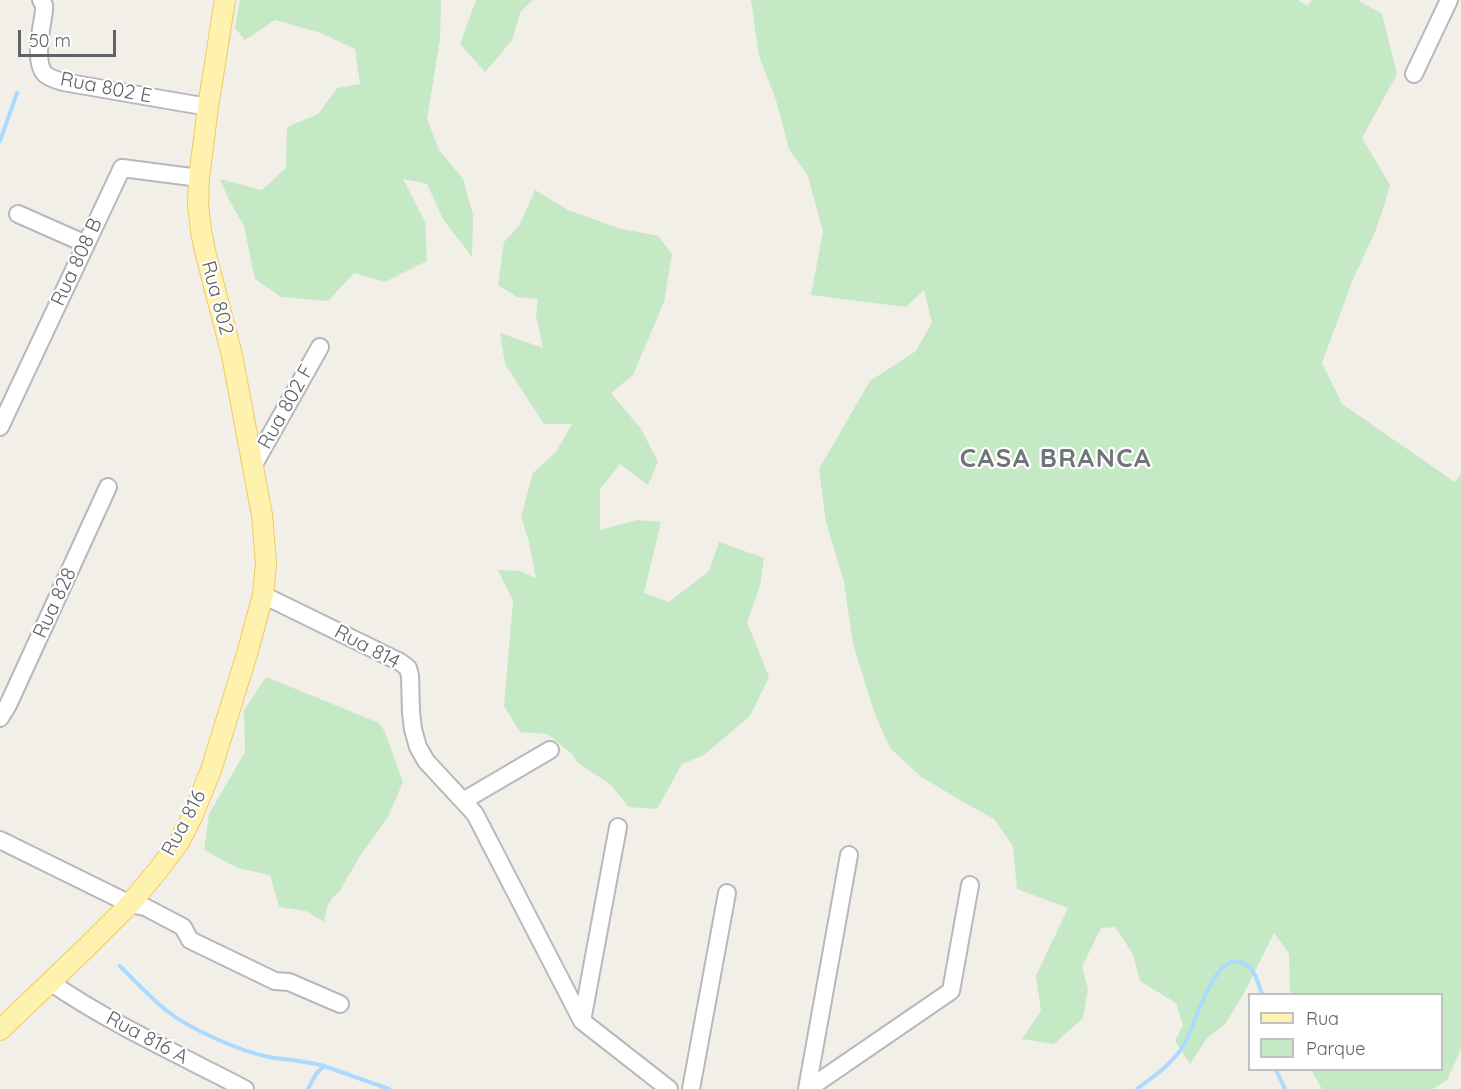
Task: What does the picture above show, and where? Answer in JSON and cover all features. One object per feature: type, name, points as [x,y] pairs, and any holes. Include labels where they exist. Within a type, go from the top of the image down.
[{"type":"main road","name":"Rua 802","points":[[225,0],[208,107],[198,204],[201,231],[232,355],[262,515],[266,564],[263,595]]},
{"type":"main road","name":"Rua 816","points":[[0,1030],[130,904],[179,842],[211,770],[248,654],[263,595]]},
{"type":"street","name":"Rua 802 E","points":[[41,0],[44,11],[38,56],[45,74],[63,82],[208,107]]},
{"type":"street","points":[[1414,74],[1449,0]]},
{"type":"street","name":"Rua 808 B","points":[[0,427],[122,168],[199,178]]},
{"type":"street","points":[[18,214],[86,244]]},
{"type":"street","name":"Rua 802 F","points":[[253,466],[320,347]]},
{"type":"street","name":"Rua 828","points":[[0,718],[108,487]]},
{"type":"street","name":"Rua 814","points":[[263,595],[408,668],[413,729],[418,747],[426,761],[463,801]]},
{"type":"street","points":[[550,750],[463,801],[475,814],[582,1021],[669,1089]]},
{"type":"street","points":[[582,1021],[618,827]]},
{"type":"street","points":[[0,840],[130,904],[145,907],[183,927],[190,940],[275,981],[289,982],[340,1004]]},
{"type":"street","points":[[808,1089],[849,855]]},
{"type":"street","points":[[808,1089],[951,991],[970,885]]},
{"type":"street","points":[[691,1089],[727,893]]},
{"type":"street","name":"Rua 816 A","points":[[50,982],[74,999],[245,1089]]},
{"type":"green space","points":[[240,0],[441,0],[440,39],[427,119],[439,150],[463,179],[473,215],[472,257],[443,219],[427,184],[403,179],[425,222],[427,261],[385,282],[354,273],[328,301],[281,297],[255,279],[244,226],[220,179],[262,190],[286,168],[287,127],[318,114],[337,88],[360,84],[355,49],[321,33],[275,20],[245,40],[235,28]]},
{"type":"green space","points":[[476,0],[533,0],[521,11],[512,40],[485,72],[460,44]]},
{"type":"green space","points":[[751,0],[1298,0],[1307,6],[1312,0],[1358,0],[1382,14],[1397,74],[1362,138],[1390,185],[1375,232],[1353,279],[1322,363],[1342,404],[1455,482],[1461,474],[1461,1049],[1447,1080],[1433,1089],[1322,1089],[1312,1071],[1443,1071],[1443,993],[1290,993],[1289,954],[1274,933],[1243,995],[1225,1024],[1207,1038],[1190,1064],[1175,1041],[1183,1025],[1176,1003],[1140,981],[1133,954],[1115,927],[1101,928],[1082,967],[1088,989],[1083,1018],[1054,1044],[1022,1039],[1041,1011],[1036,976],[1068,908],[1017,889],[1013,846],[994,819],[920,776],[890,748],[874,712],[853,644],[844,582],[826,522],[819,469],[870,381],[916,351],[932,323],[924,290],[906,307],[811,295],[823,232],[808,176],[789,149],[776,100],[759,56]]},
{"type":"green space","points":[[535,190],[568,210],[618,228],[658,236],[672,254],[664,302],[633,375],[611,393],[641,429],[658,462],[648,485],[620,464],[600,489],[600,530],[637,520],[661,522],[644,593],[669,602],[709,571],[719,542],[764,558],[760,586],[747,622],[769,677],[750,716],[704,755],[682,764],[657,809],[629,807],[610,784],[578,763],[571,753],[547,734],[520,732],[504,706],[513,601],[498,570],[520,571],[536,578],[521,517],[533,473],[556,452],[572,424],[544,424],[505,364],[500,333],[543,348],[536,316],[538,299],[517,297],[498,285],[504,242],[519,226]]},
{"type":"green space","points":[[266,677],[379,723],[385,732],[403,782],[388,817],[360,856],[339,892],[332,898],[324,922],[306,911],[279,907],[270,875],[238,868],[204,850],[209,814],[245,752],[244,710]]},
{"type":"waterway","points":[[0,141],[17,93]]},
{"type":"waterway","points":[[1137,1089],[1174,1058],[1184,1045],[1206,994],[1221,969],[1230,963],[1245,964],[1255,975],[1262,993]]},
{"type":"waterway","points":[[120,966],[167,1011],[201,1032],[257,1054],[324,1066]]},
{"type":"waterway","points":[[308,1089],[316,1074],[324,1066],[389,1089]]},
{"type":"waterway","points":[[1276,1071],[1285,1089]]},
{"type":"district","name":"CASA BRANCA","points":[[1056,459]]}]
